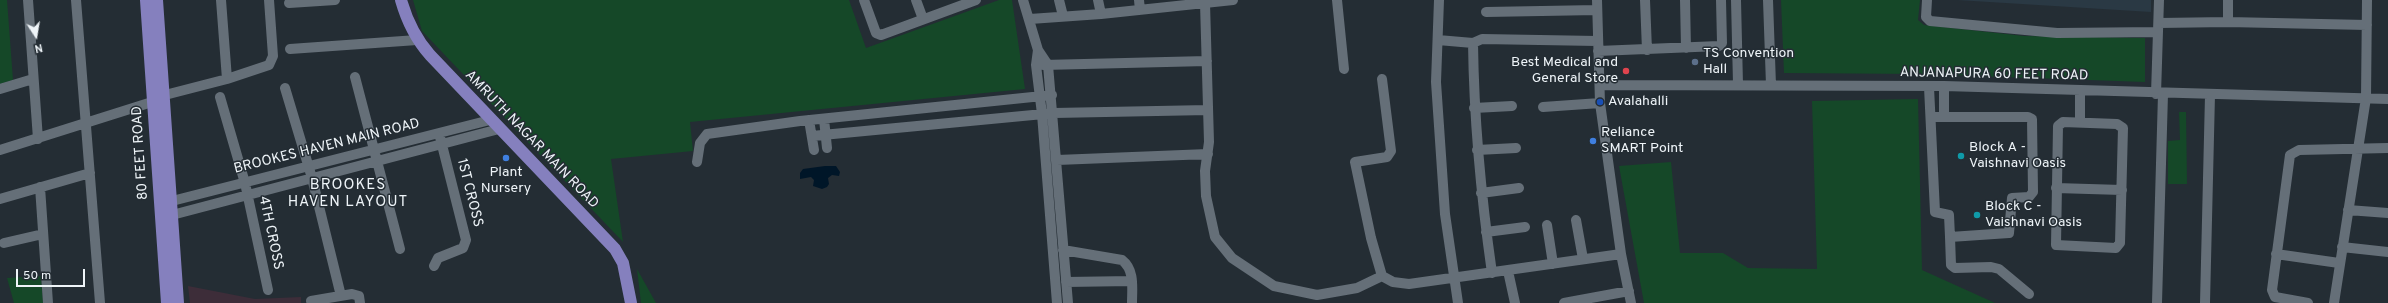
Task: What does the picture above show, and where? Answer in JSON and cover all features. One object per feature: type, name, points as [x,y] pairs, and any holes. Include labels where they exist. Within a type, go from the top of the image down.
[{"type":"main road","name":"80 FEET ROAD","points":[[146,0],[167,303]]},
{"type":"main road","name":"80 FEET ROAD","points":[[158,0],[178,303]]},
{"type":"main road","name":"AMRUTH NAGAR MAIN ROAD","points":[[401,0],[406,17],[418,40],[498,129],[615,249],[623,263],[631,303]]},
{"type":"street","points":[[28,0],[38,139]]},
{"type":"street","points":[[76,0],[100,303]]},
{"type":"street","points":[[221,0],[227,79]]},
{"type":"street","points":[[0,150],[85,124],[152,102],[165,96],[227,79],[269,65],[274,56],[269,0]]},
{"type":"street","points":[[289,3],[335,0]]},
{"type":"street","points":[[864,0],[876,33],[879,35],[970,1]]},
{"type":"street","points":[[916,0],[923,19]]},
{"type":"street","points":[[1023,0],[1030,19],[1038,50],[1048,65],[1054,113],[1068,303]]},
{"type":"street","points":[[1059,0],[1063,16]]},
{"type":"street","points":[[1098,0],[1101,14]]},
{"type":"street","points":[[1030,19],[1101,14],[1140,5],[1205,3],[1233,0]]},
{"type":"street","points":[[1337,0],[1344,69]]},
{"type":"street","points":[[1439,0],[1436,82],[1445,214],[1453,278],[1458,303]]},
{"type":"street","points":[[1645,0],[1647,50]]},
{"type":"street","points":[[1685,0],[1686,48]]},
{"type":"street","points":[[1438,40],[1473,43],[1482,39],[1647,50],[1722,45],[1721,0]]},
{"type":"street","points":[[1736,0],[1738,84]]},
{"type":"street","points":[[1768,0],[1771,85]]},
{"type":"street","points":[[1927,0],[1926,17],[1930,21],[2057,33],[2228,22],[2367,25]]},
{"type":"street","points":[[2157,303],[2160,94],[2159,0]]},
{"type":"street","points":[[2228,0],[2228,22]]},
{"type":"street","points":[[2334,303],[2339,262],[2359,148],[2366,98],[2367,0]]},
{"type":"street","points":[[1205,3],[1208,110],[1208,154],[1205,171],[1206,196],[1215,237],[1232,258],[1274,286],[1317,295],[1356,288],[1382,276]]},
{"type":"street","points":[[1486,12],[1597,5],[1600,103],[1621,254],[1631,303]]},
{"type":"street","points":[[290,49],[418,40]]},
{"type":"street","points":[[1473,43],[1474,108],[1477,150],[1481,193],[1492,273]]},
{"type":"street","points":[[1038,50],[1036,66],[1042,114],[1057,303]]},
{"type":"street","points":[[1036,66],[1207,62]]},
{"type":"street","points":[[354,77],[375,149],[400,249]]},
{"type":"street","points":[[0,89],[33,79]]},
{"type":"street","points":[[1382,79],[1391,152],[1387,157],[1355,162],[1371,238],[1382,276],[1393,282],[1408,284],[1621,254]]},
{"type":"street","name":"ANJANAPURA 60 FEET ROAD","points":[[1600,85],[1738,84],[1944,86],[2160,94],[2388,99]]},
{"type":"street","points":[[1944,86],[1944,117]]},
{"type":"street","points":[[1929,87],[1935,212],[1949,215],[1951,265],[1955,268],[1991,267],[1998,269],[2029,294]]},
{"type":"street","points":[[285,88],[309,166],[341,296]]},
{"type":"street","points":[[2080,91],[2080,122]]},
{"type":"street","points":[[698,159],[700,143],[707,134],[810,120],[1052,95]]},
{"type":"street","points":[[2205,303],[2210,95]]},
{"type":"street","name":"4TH CROSS","points":[[220,97],[248,195],[268,290]]},
{"type":"street","points":[[1542,107],[1600,103]]},
{"type":"street","points":[[1474,108],[1512,106]]},
{"type":"street","points":[[812,136],[1054,113],[1208,110]]},
{"type":"street","points":[[1931,117],[2028,117],[2033,121],[2033,192],[2029,197],[2012,198],[2009,233],[1950,237]]},
{"type":"street","points":[[824,119],[827,148]]},
{"type":"street","name":"BROOKES HAVEN MAIN ROAD","points":[[172,201],[490,120]]},
{"type":"street","points":[[810,120],[814,150]]},
{"type":"street","points":[[2063,122],[2080,122],[2117,124],[2123,128],[2120,243],[2113,249],[2056,245],[2056,188],[2058,126],[2063,122]]},
{"type":"street","name":"BROOKES HAVEN MAIN ROAD","points":[[172,215],[498,129]]},
{"type":"street","name":"1ST CROSS","points":[[434,266],[438,258],[463,248],[466,240],[439,133]]},
{"type":"street","points":[[1477,150],[1516,148]]},
{"type":"street","points":[[2308,303],[2283,302],[2275,297],[2272,290],[2290,155],[2299,150],[2388,148]]},
{"type":"street","points":[[1057,160],[1208,154]]},
{"type":"street","points":[[0,198],[90,173]]},
{"type":"street","points":[[40,187],[48,303]]},
{"type":"street","points":[[1481,193],[1519,188]]},
{"type":"street","points":[[2056,188],[2122,190]]},
{"type":"street","points":[[2348,210],[2388,213]]},
{"type":"street","points":[[1576,220],[1583,259]]},
{"type":"street","points":[[1547,225],[1553,264]]},
{"type":"street","points":[[1486,232],[1525,227]]},
{"type":"street","points":[[4,243],[43,234]]},
{"type":"street","points":[[2342,247],[2388,252]]},
{"type":"street","points":[[1063,250],[1122,260],[1130,269],[1132,280],[1132,303]]},
{"type":"street","points":[[2276,254],[2339,262]]},
{"type":"street","points":[[1508,271],[1515,303]]},
{"type":"street","points":[[1066,282],[1132,280]]},
{"type":"street","points":[[1564,303],[1629,291]]},
{"type":"street","points":[[311,301],[356,294],[359,296],[360,303]]},
{"type":"shaded area","points":[[1957,0],[2151,0],[2151,12]]},
{"type":"shaded area","points":[[836,166],[840,172],[839,176],[832,175],[828,178],[829,184],[827,187],[822,189],[813,186],[814,180],[811,177],[800,179],[800,173],[803,169]]},
{"type":"shaded area","points":[[188,286],[255,299],[301,297],[301,303],[190,303]]},
{"type":"green space","points":[[0,0],[7,0],[13,80],[0,84]]},
{"type":"green space","points":[[413,0],[849,0],[866,48],[999,0],[1012,0],[1025,89],[690,122],[693,151],[611,159],[623,242],[422,31]]},
{"type":"green space","points":[[1781,0],[1920,0],[1918,20],[1924,25],[2024,36],[2145,38],[2145,82],[1921,74],[1784,73]]},
{"type":"green space","points":[[1918,99],[1922,270],[1995,303],[1644,303],[1619,166],[1671,162],[1680,253],[1723,253],[1748,268],[1817,269],[1812,101]]},
{"type":"green space","points":[[2179,112],[2186,112],[2187,184],[2168,184],[2168,141],[2180,140]]},
{"type":"green space","points":[[637,269],[656,303],[641,303]]},
{"type":"green space","points":[[41,276],[43,303],[14,303],[7,278]]},
{"type":"place","name":"TS Convention Hall","points":[[1695,62]]},
{"type":"place","name":"Best Medical and General Store","points":[[1626,71]]},
{"type":"place","name":"Avalahalli","points":[[1600,102]]},
{"type":"place","name":"Reliance SMART Point","points":[[1593,141]]},
{"type":"place","name":"Block A - Vaishnavi Oasis","points":[[1961,156]]},
{"type":"place","name":"Plant Nursery","points":[[506,158]]},
{"type":"place","name":"Block C - Vaishnavi Oasis","points":[[1977,215]]},
{"type":"district","name":"BROOKES HAVEN LAYOUT","points":[[348,194]]}]
